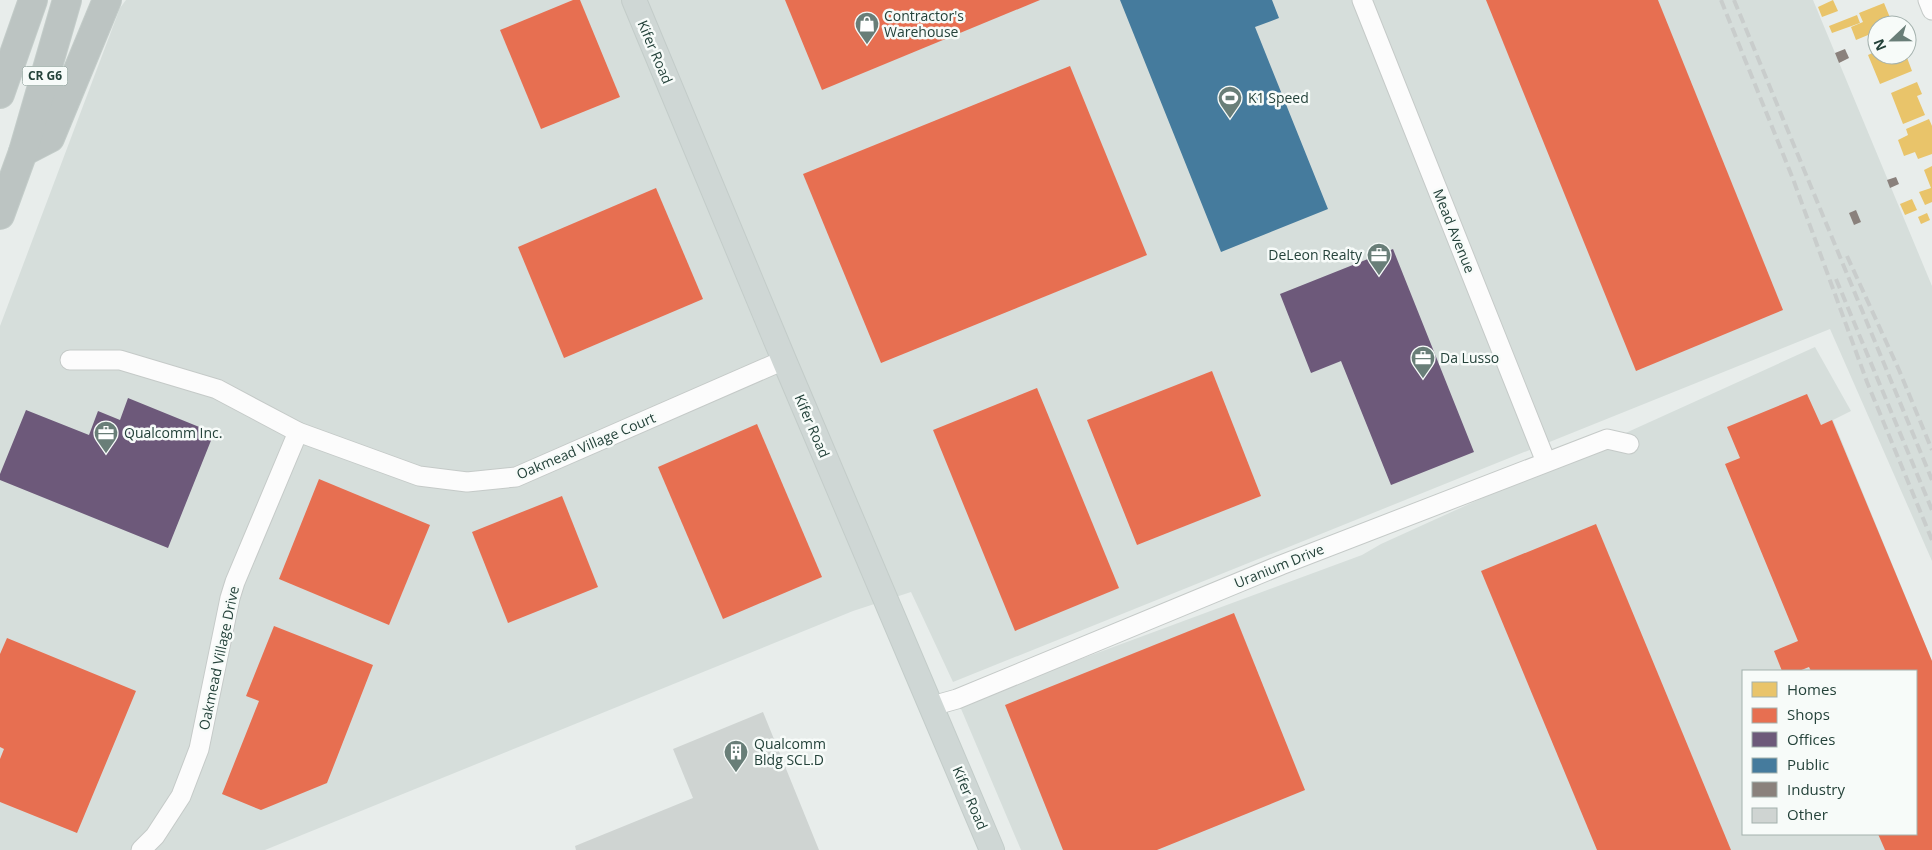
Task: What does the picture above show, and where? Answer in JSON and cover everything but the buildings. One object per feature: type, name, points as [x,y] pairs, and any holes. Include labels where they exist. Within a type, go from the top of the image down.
[{"type":"highway","name":"CR G6","points":[[0,94],[33,0]]},
{"type":"highway","name":"CR G6","points":[[0,216],[23,152],[66,0]]},
{"type":"highway","points":[[23,152],[50,138],[107,0]]},
{"type":"main road","name":"Kifer Road","points":[[634,0],[992,850]]},
{"type":"street","name":"Mead Avenue","points":[[1362,0],[1546,462]]},
{"type":"street","points":[[1928,0],[1932,10]]},
{"type":"street","name":"Oakmead Village Court","points":[[70,360],[120,360],[217,389],[298,432],[419,476],[466,482],[516,477],[784,360]]},
{"type":"street","name":"Oakmead Village Drive","points":[[141,850],[155,836],[181,796],[199,748],[235,582],[298,432]]},
{"type":"street","name":"Uranium Drive","points":[[932,706],[957,699],[1281,565],[1607,439],[1629,444]]},
{"type":"shaded area","points":[[126,0],[1813,0],[1932,286],[1932,561],[1830,329],[953,682],[911,592],[853,611],[265,850],[0,850],[0,326],[120,8]]},
{"type":"shaded area","points":[[1815,347],[1851,411],[1833,420],[1932,661],[1932,850],[1021,850],[959,704],[1362,555],[1381,544]]},
{"type":"railway","points":[[1721,0],[1793,179],[1867,382],[1932,540]]},
{"type":"railway","points":[[1734,0],[1932,480]]},
{"type":"railway","points":[[1847,256],[1899,370],[1932,450]]},
{"type":"railway","points":[[1836,279],[1932,510]]},
{"type":"place","name":"Contractor's Warehouse","points":[[867,45]]},
{"type":"place","name":"K1 Speed","points":[[1230,119]]},
{"type":"place","name":"DeLeon Realty","points":[[1379,276]]},
{"type":"place","name":"Da Lusso","points":[[1423,379]]},
{"type":"place","name":"Qualcomm Inc.","points":[[106,454]]},
{"type":"place","name":"Qualcomm Bldg SCL.D","points":[[736,773]]}]
